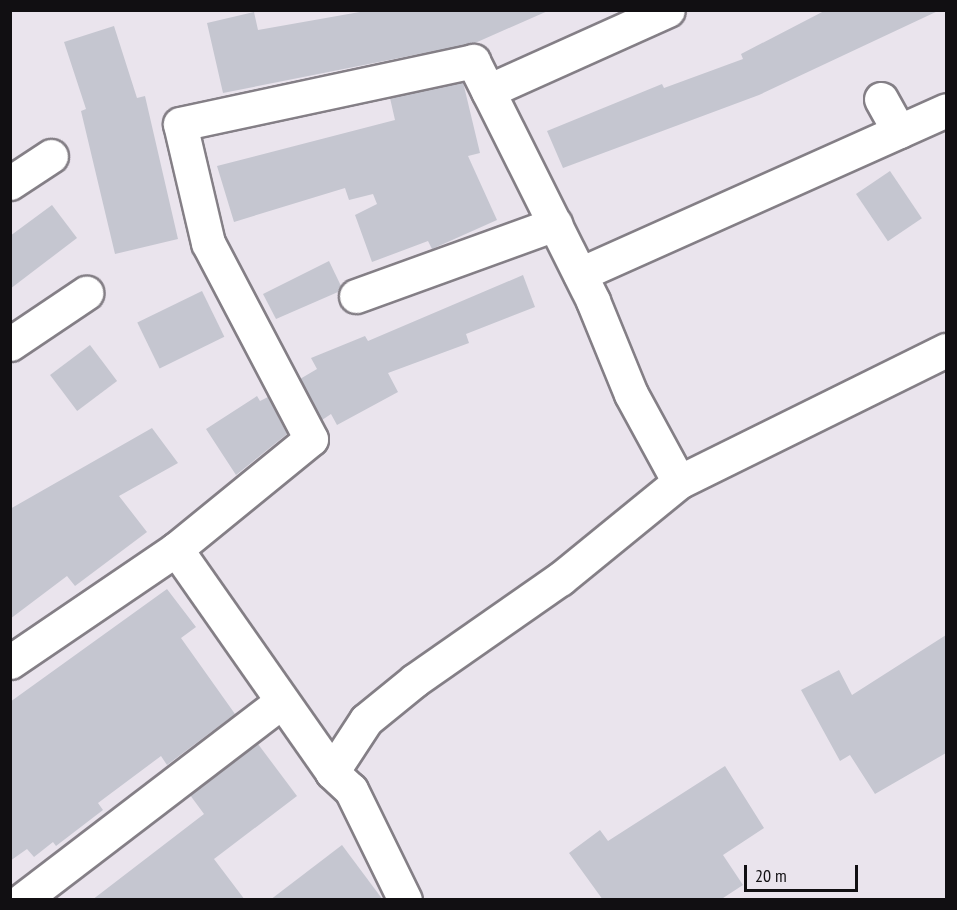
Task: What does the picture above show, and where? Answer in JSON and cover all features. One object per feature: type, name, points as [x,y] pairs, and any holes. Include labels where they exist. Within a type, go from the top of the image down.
[{"type":"street","points":[[488,91],[668,10]]},
{"type":"street","points":[[10,662],[176,549],[311,439],[208,243],[180,124],[473,61],[580,274],[631,394],[679,482]]},
{"type":"street","points":[[881,99],[899,131]]},
{"type":"street","points":[[580,274],[946,110]]},
{"type":"street","points":[[10,183],[51,156]]},
{"type":"street","points":[[356,296],[555,224]]},
{"type":"street","points":[[10,344],[86,294]]},
{"type":"street","points":[[332,772],[366,720],[415,680],[560,579],[679,482],[946,350]]},
{"type":"street","points":[[176,549],[280,703],[332,772],[351,790],[405,900]]},
{"type":"street","points":[[22,900],[280,703]]},
{"type":"building","points":[[371,10],[550,10],[475,43],[223,93],[207,23],[254,12],[258,30]]},
{"type":"building","points":[[826,10],[940,10],[759,95],[563,168],[547,131],[662,84],[664,88],[743,59],[741,54]]},
{"type":"building","points":[[114,26],[137,98],[145,96],[178,239],[115,254],[81,111],[86,109],[64,42]]},
{"type":"building","points":[[463,82],[480,153],[468,156],[497,220],[432,249],[428,241],[372,262],[355,215],[377,204],[373,194],[349,200],[345,188],[234,222],[217,166],[395,120],[390,98]]},
{"type":"building","points":[[890,171],[922,218],[888,241],[856,194]]},
{"type":"building","points":[[52,205],[77,238],[10,289],[10,236]]},
{"type":"building","points":[[329,261],[341,286],[338,292],[276,319],[263,294]]},
{"type":"building","points":[[523,275],[535,307],[466,334],[469,343],[388,373],[398,392],[337,425],[331,414],[322,420],[300,379],[317,369],[311,358],[365,336],[368,341]]},
{"type":"building","points":[[202,291],[224,337],[160,368],[137,323]]},
{"type":"building","points":[[90,345],[117,381],[77,411],[50,375]]},
{"type":"building","points":[[257,396],[260,401],[268,397],[287,434],[236,475],[206,429]]},
{"type":"building","points":[[152,428],[178,463],[119,496],[147,532],[75,586],[67,576],[10,619],[10,509]]},
{"type":"building","points":[[167,589],[196,627],[181,638],[235,714],[167,765],[161,756],[98,803],[103,810],[56,846],[53,842],[34,857],[27,849],[10,861],[10,702]]},
{"type":"building","points":[[946,635],[946,753],[875,794],[850,755],[840,761],[801,690],[839,670],[852,695]]},
{"type":"building","points":[[258,744],[297,796],[214,859],[245,900],[92,900],[204,814],[190,795]]},
{"type":"building","points":[[725,766],[764,828],[723,855],[743,885],[720,900],[603,900],[569,853],[600,830],[608,841]]},
{"type":"building","points":[[342,845],[383,900],[270,900]]}]
